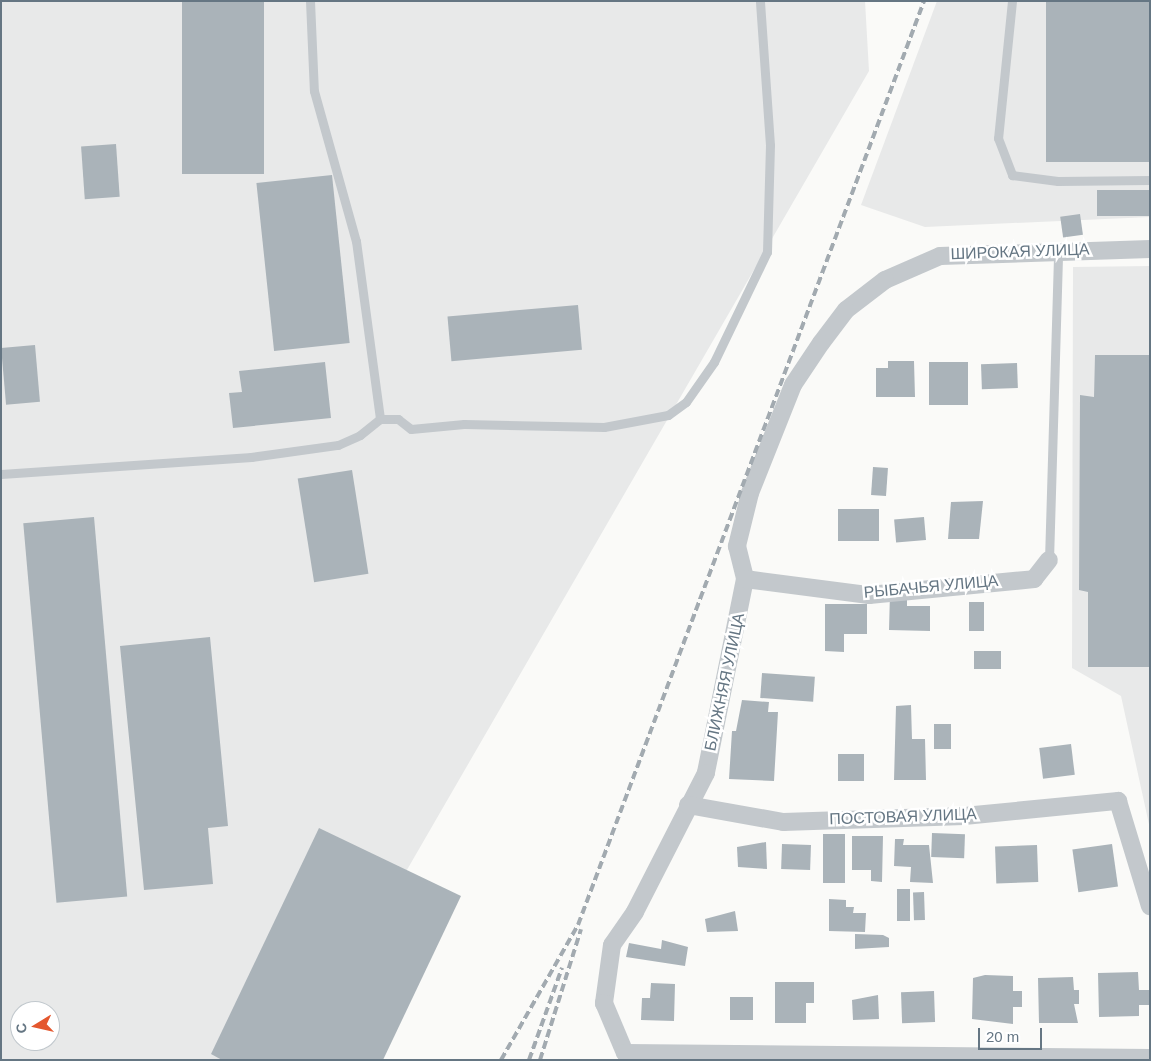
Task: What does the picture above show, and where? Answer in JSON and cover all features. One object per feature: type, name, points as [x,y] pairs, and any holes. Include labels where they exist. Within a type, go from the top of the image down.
[{"type":"street","name":"ШИРОКАЯ УЛИЦА","points":[[846,310],[885,280],[940,256],[1058,249],[1150,249]]},
{"type":"street","name":"БЛИЖНЯЯ УЛИЦА","points":[[846,310],[793,385],[770,438],[737,546],[745,579],[706,773],[635,912],[612,945],[604,1002],[625,1053],[1150,1058]]},
{"type":"street","name":"РЫБАЧЬЯ УЛИЦА","points":[[745,579],[869,595],[1034,580],[1049,560]]},
{"type":"street","name":"ПОСТОВАЯ УЛИЦА","points":[[688,805],[783,822],[964,816],[1118,801],[1150,906]]},
{"type":"lane","points":[[310,1],[314,91],[356,241],[380,419]]},
{"type":"lane","points":[[1,474],[251,457],[338,445],[360,435],[380,419],[398,419],[411,429],[464,424],[604,427],[668,415],[686,402],[714,362],[767,252],[770,145],[760,1]]},
{"type":"lane","points":[[1012,1],[998,138],[1012,175],[1058,180],[1150,180]]},
{"type":"lane","points":[[1049,560],[1058,249]]},
{"type":"shaded area","points":[[1,1],[865,1],[869,71],[297,1060],[1,1060]]},
{"type":"shaded area","points":[[937,1],[1150,1],[1150,217],[925,227],[861,205]]},
{"type":"shaded area","points":[[1150,266],[1150,829],[1121,696],[1072,668],[1073,267]]},
{"type":"building","points":[[182,1],[264,1],[264,174],[182,174]]},
{"type":"building","points":[[1046,1],[1150,1],[1150,162],[1046,162]]},
{"type":"building","points":[[116,144],[120,197],[85,199],[81,146]]},
{"type":"building","points":[[332,175],[350,343],[274,351],[256,183]]},
{"type":"building","points":[[1097,190],[1150,190],[1150,216],[1097,216]]},
{"type":"building","points":[[1080,214],[1083,235],[1063,238],[1060,217]]},
{"type":"building","points":[[578,305],[582,350],[451,361],[447,316]]},
{"type":"building","points":[[35,345],[40,402],[6,405],[1,348]]},
{"type":"building","points":[[1095,355],[1150,355],[1150,667],[1088,667],[1088,592],[1079,590],[1080,395],[1094,397]]},
{"type":"building","points":[[888,361],[914,361],[915,397],[876,397],[876,368],[888,368]]},
{"type":"building","points":[[325,362],[331,418],[233,428],[229,393],[242,392],[239,371]]},
{"type":"building","points":[[929,362],[968,362],[968,405],[929,405]]},
{"type":"building","points":[[1017,363],[1018,388],[982,389],[981,364]]},
{"type":"building","points":[[873,467],[888,468],[886,496],[871,495]]},
{"type":"building","points":[[352,470],[368,574],[314,582],[298,479]]},
{"type":"building","points":[[983,501],[979,539],[948,539],[951,502]]},
{"type":"building","points":[[838,509],[879,509],[879,541],[838,541]]},
{"type":"building","points":[[94,517],[127,897],[56,903],[23,523]]},
{"type":"building","points":[[924,517],[926,540],[896,543],[894,520]]},
{"type":"building","points":[[890,593],[907,593],[907,606],[930,606],[930,631],[889,630]]},
{"type":"building","points":[[969,602],[984,602],[984,631],[969,631]]},
{"type":"building","points":[[825,604],[867,604],[867,634],[844,634],[844,652],[825,651]]},
{"type":"building","points":[[210,637],[228,826],[208,828],[213,884],[144,890],[120,646]]},
{"type":"building","points":[[974,651],[1001,651],[1001,669],[974,669]]},
{"type":"building","points":[[762,673],[815,677],[813,702],[760,698]]},
{"type":"building","points":[[742,700],[769,702],[768,712],[778,712],[774,781],[729,779],[732,731],[736,731]]},
{"type":"building","points":[[911,705],[912,739],[925,739],[926,780],[894,780],[896,706]]},
{"type":"building","points":[[934,724],[951,724],[951,749],[934,749]]},
{"type":"building","points":[[1071,744],[1075,775],[1043,779],[1039,748]]},
{"type":"building","points":[[838,754],[864,754],[864,781],[838,781]]},
{"type":"building","points":[[319,828],[461,896],[383,1060],[222,1060],[211,1054]]},
{"type":"building","points":[[932,833],[965,834],[964,858],[931,857]]},
{"type":"building","points":[[823,834],[845,834],[845,883],[823,883]]},
{"type":"building","points":[[852,836],[883,836],[882,882],[871,881],[871,870],[852,870]]},
{"type":"building","points":[[895,839],[904,839],[903,845],[929,845],[933,883],[910,882],[911,867],[894,866]]},
{"type":"building","points":[[766,842],[767,869],[738,867],[737,847]]},
{"type":"building","points":[[782,844],[811,845],[810,870],[781,869]]},
{"type":"building","points":[[1112,844],[1118,887],[1078,892],[1072,850]]},
{"type":"building","points":[[1037,845],[1038,882],[996,883],[995,846]]},
{"type":"building","points":[[897,889],[910,889],[910,921],[897,921]]},
{"type":"building","points":[[913,892],[924,892],[925,920],[914,920]]},
{"type":"building","points":[[829,899],[846,900],[846,907],[854,907],[853,913],[866,913],[865,932],[829,931]]},
{"type":"building","points":[[735,911],[738,931],[707,932],[705,919]]},
{"type":"building","points":[[855,934],[883,935],[889,938],[889,947],[855,949]]},
{"type":"building","points":[[662,940],[688,947],[685,966],[626,957],[629,943],[661,949]]},
{"type":"building","points":[[1138,972],[1139,990],[1150,990],[1150,1005],[1139,1005],[1139,1016],[1099,1017],[1098,973]]},
{"type":"building","points":[[985,975],[1013,976],[1013,991],[1022,991],[1022,1007],[1013,1007],[1013,1024],[972,1019],[973,978]]},
{"type":"building","points":[[1073,977],[1074,990],[1079,990],[1079,1004],[1074,1004],[1078,1023],[1039,1023],[1038,978]]},
{"type":"building","points":[[775,982],[814,982],[814,1003],[806,1003],[806,1023],[775,1023]]},
{"type":"building","points":[[651,983],[675,984],[674,1021],[641,1020],[642,998],[650,998]]},
{"type":"building","points":[[934,991],[935,1022],[902,1023],[901,992]]},
{"type":"building","points":[[878,995],[879,1019],[853,1020],[852,1000]]},
{"type":"building","points":[[730,997],[753,997],[753,1020],[730,1020]]},
{"type":"railway","points":[[501,1060],[578,925],[924,1]]},
{"type":"railway","points":[[540,1060],[581,929]]},
{"type":"railway","points":[[529,1060],[562,968]]}]
